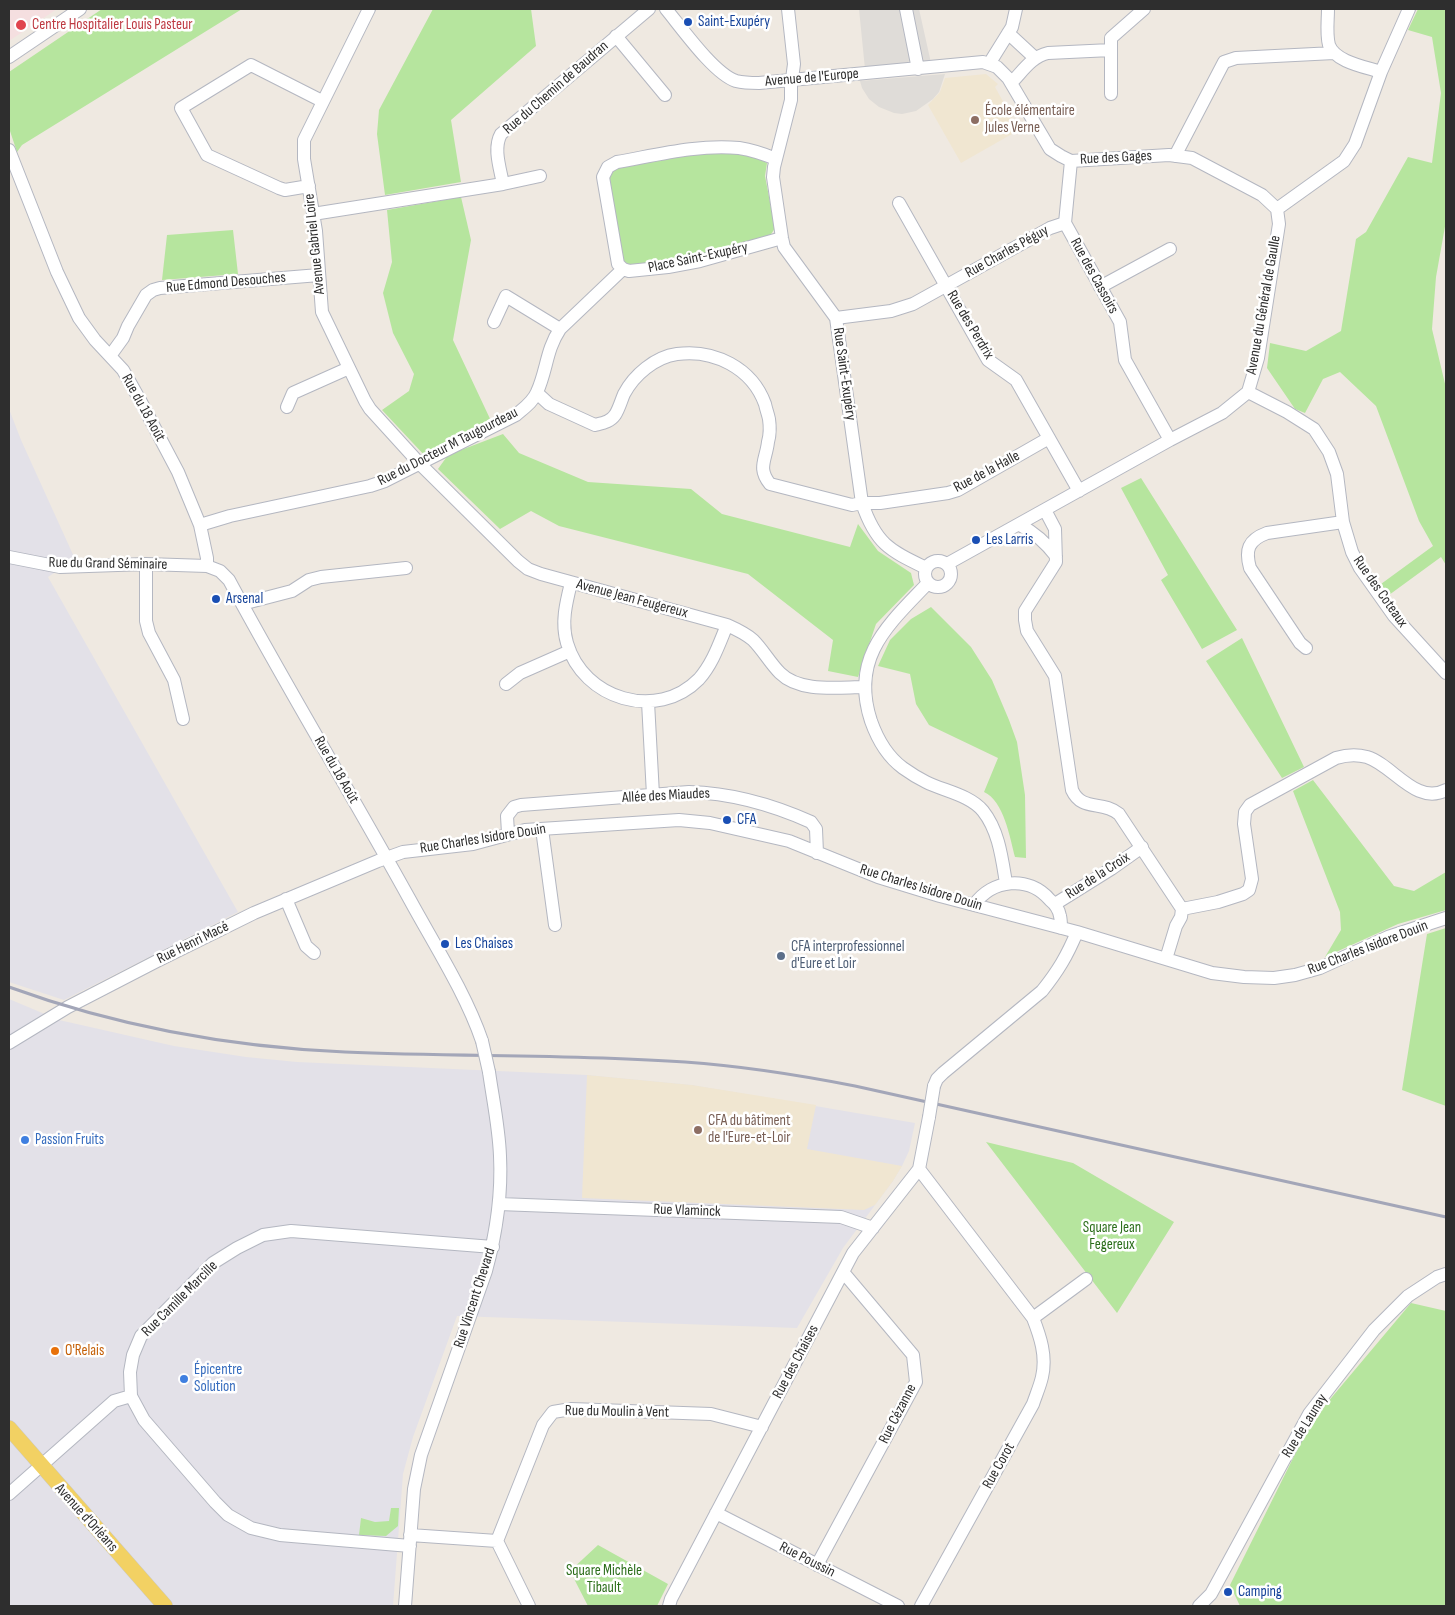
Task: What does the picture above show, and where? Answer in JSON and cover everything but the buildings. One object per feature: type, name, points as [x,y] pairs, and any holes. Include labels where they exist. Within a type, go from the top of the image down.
[{"type":"main road","name":"Avenue d'Orléans","points":[[9,1428],[165,1606]]},
{"type":"street","points":[[9,57],[80,9]]},
{"type":"street","name":"Rue du Chemin de Baudran","points":[[503,184],[497,149],[497,141],[501,134],[649,9]]},
{"type":"street","name":"Avenue de l'Europe","points":[[666,9],[719,71],[735,80],[747,82],[792,79],[918,69],[977,61],[989,64]]},
{"type":"street","name":"Rue Saint-Exupéry","points":[[788,9],[794,64],[791,100],[773,177],[784,247],[836,318],[862,503],[869,523],[884,543],[898,554],[926,568]]},
{"type":"street","points":[[906,9],[918,69]]},
{"type":"street","points":[[989,64],[1012,27],[1016,9]]},
{"type":"street","points":[[1111,94],[1111,38],[1144,9]]},
{"type":"street","points":[[1328,9],[1329,45],[1334,54],[1342,59],[1381,72]]},
{"type":"street","points":[[1277,209],[1344,161],[1355,144],[1381,72],[1409,9]]},
{"type":"street","name":"Avenue Gabriel Loire","points":[[365,10],[304,140],[304,159],[319,253],[322,312],[364,401],[420,464]]},
{"type":"street","points":[[1008,33],[1035,58]]},
{"type":"street","points":[[616,36],[664,96]]},
{"type":"street","points":[[1011,83],[1035,58],[1048,53],[1111,50]]},
{"type":"street","points":[[1175,156],[1224,62],[1236,58],[1334,54]]},
{"type":"street","name":"Rue des Gages","points":[[989,64],[997,68],[1011,83],[1050,149],[1070,161],[1170,155],[1192,158],[1262,195],[1277,209]]},
{"type":"street","points":[[309,186],[285,190],[207,155],[180,108],[251,65],[322,101]]},
{"type":"street","points":[[623,268],[618,264],[614,247],[602,177],[608,167],[618,162],[709,147],[740,148],[776,159]]},
{"type":"street","name":"Rue du 18 Août","points":[[10,155],[57,272],[78,318],[123,370],[178,472],[200,525],[207,566],[220,571],[229,580],[271,658],[386,858]]},
{"type":"street","name":"Rue des Cassoirs","points":[[1070,161],[1065,223],[1120,322],[1125,360],[1170,440]]},
{"type":"street","points":[[313,214],[503,184],[540,176]]},
{"type":"street","name":"Rue des Perdrix","points":[[899,203],[988,360],[1016,380],[1079,491]]},
{"type":"street","name":"Avenue du Général de Gaulle","points":[[947,564],[1222,413],[1248,392],[1258,358],[1279,224],[1277,209]]},
{"type":"street","name":"Rue Charles Péguy","points":[[836,318],[899,309],[913,304],[1050,228],[1065,223]]},
{"type":"street","name":"Place Saint-Exupéry","points":[[623,268],[629,271],[676,266],[782,238]]},
{"type":"street","points":[[1100,287],[1170,249]]},
{"type":"street","name":"Rue du Docteur M Taugourdeau","points":[[200,525],[230,516],[370,486],[385,481],[516,415],[537,393],[548,353],[560,329],[623,268]]},
{"type":"street","name":"Rue Edmond Desouches","points":[[110,356],[124,338],[128,326],[146,295],[153,290],[319,275]]},
{"type":"street","points":[[494,322],[506,296],[560,329]]},
{"type":"street","name":"Rue de la Halle","points":[[537,393],[549,404],[595,425],[602,424],[616,415],[625,393],[639,374],[655,362],[675,354],[696,353],[719,357],[742,371],[762,395],[769,418],[769,441],[762,465],[764,476],[770,484],[852,505],[880,503],[958,490],[1049,438]]},
{"type":"street","points":[[287,407],[293,393],[349,368]]},
{"type":"street","name":"Rue des Coteaux","points":[[1248,392],[1287,412],[1314,429],[1328,452],[1337,474],[1343,522],[1352,552],[1360,568],[1394,616],[1446,672]]},
{"type":"street","name":"Avenue Jean Feugereux","points":[[420,464],[528,569],[571,583],[727,624],[741,631],[754,642],[781,674],[791,681],[806,686],[818,687],[865,687]]},
{"type":"street","points":[[1045,510],[1055,529],[1056,562],[1025,611],[1025,620],[1028,631],[1055,676],[1072,790],[1076,798],[1086,804],[1112,808],[1119,814],[1182,909],[1166,959]]},
{"type":"street","points":[[1306,648],[1300,643],[1250,568],[1247,558],[1249,546],[1256,537],[1267,533],[1343,522]]},
{"type":"street","points":[[1020,525],[1047,544],[1056,556]]},
{"type":"street","name":"Rue du Grand Séminaire","points":[[9,557],[60,566],[146,564],[207,566]]},
{"type":"street","points":[[940,561],[947,564],[950,568],[951,576],[947,584],[940,587],[931,585],[925,575],[929,564],[940,561]]},
{"type":"street","points":[[146,564],[146,621],[149,633],[174,680],[183,719]]},
{"type":"street","points":[[242,604],[292,591],[309,580],[321,577],[406,568]]},
{"type":"street","points":[[928,582],[894,618],[876,643],[868,664],[865,687],[867,708],[874,730],[885,749],[901,767],[926,782],[964,798],[982,809],[993,824],[999,844],[1006,883]]},
{"type":"street","points":[[571,583],[564,627],[570,651],[579,668],[603,690],[618,697],[648,702],[661,700],[690,687],[710,665],[727,624]]},
{"type":"street","points":[[506,684],[520,674],[570,651]]},
{"type":"street","points":[[648,702],[653,795]]},
{"type":"street","points":[[1182,909],[1203,906],[1235,897],[1249,890],[1252,879],[1244,824],[1246,812],[1250,805],[1336,758],[1348,755],[1366,757],[1378,762],[1410,787],[1427,793],[1446,790]]},
{"type":"street","name":"Allée des Miaudes","points":[[508,833],[507,816],[514,807],[521,805],[710,792],[746,799],[811,822],[816,829],[817,852]]},
{"type":"street","name":"Rue Charles Isidore Douin","points":[[386,858],[411,851],[473,844],[508,833],[525,830],[679,820],[698,821],[788,841],[878,877],[1077,932],[1212,973],[1244,977],[1281,977],[1320,968],[1388,937],[1446,918]]},
{"type":"street","points":[[542,829],[555,925]]},
{"type":"street","name":"Rue de la Croix","points":[[1055,904],[1142,848]]},
{"type":"street","name":"Rue Henri Macé","points":[[9,1044],[68,1007],[236,922],[386,858]]},
{"type":"street","name":"Rue Vincent Chevard","points":[[386,858],[459,990],[477,1027],[489,1072],[500,1146],[499,1204],[493,1247],[421,1455],[414,1489],[405,1606]]},
{"type":"street","points":[[974,905],[980,896],[991,889],[1006,883],[1021,883],[1037,888],[1047,895],[1055,904],[1060,916],[1061,928]]},
{"type":"street","points":[[286,900],[309,952]]},
{"type":"street","name":"Rue des Chaises","points":[[670,1606],[674,1594],[853,1253],[918,1169],[937,1079],[1042,991],[1065,959],[1077,932]]},
{"type":"street","name":"Rue Corot","points":[[918,1169],[1032,1318],[1039,1333],[1044,1354],[1043,1376],[1033,1404],[920,1606]]},
{"type":"street","name":"Rue Vlaminck","points":[[499,1204],[841,1217],[873,1228]]},
{"type":"street","name":"Rue Camille Marcille","points":[[493,1247],[291,1231],[264,1235],[236,1248],[213,1263],[141,1336],[133,1355],[130,1372],[131,1396],[144,1420],[215,1502],[228,1515],[251,1528],[280,1535],[410,1541],[497,1541]]},
{"type":"street","name":"Rue Cézanne","points":[[817,1565],[916,1382],[913,1354],[843,1272]]},
{"type":"street","name":"Rue de Launay","points":[[1199,1606],[1211,1594],[1309,1414],[1374,1330],[1408,1296],[1437,1277],[1446,1274]]},
{"type":"street","points":[[1032,1318],[1086,1279]]},
{"type":"street","points":[[9,1494],[114,1401],[131,1396]]},
{"type":"street","name":"Rue du Moulin à Vent","points":[[497,1541],[543,1424],[553,1412],[571,1408],[711,1414],[762,1427]]},
{"type":"street","name":"Rue Poussin","points":[[716,1513],[898,1606]]},
{"type":"street","points":[[497,1541],[529,1606]]},
{"type":"shaded area","name":"Centre Hospitalier Louis Pasteur","points":[[9,9],[57,9],[9,41]]},
{"type":"shaded area","points":[[859,9],[919,9],[931,63],[865,69]]},
{"type":"shaded area","points":[[945,74],[939,92],[933,99],[916,111],[902,114],[879,107],[869,99],[860,81]]},
{"type":"shaded area","name":"École élémentaire Jules Verne","points":[[986,74],[998,84],[995,87],[1019,130],[961,163],[928,105],[940,92],[945,78]]},
{"type":"shaded area","points":[[9,409],[21,440],[75,559],[48,577],[238,912],[64,1000],[9,982]]},
{"type":"shaded area","points":[[9,999],[59,1020],[174,1046],[246,1057],[297,1062],[587,1075],[692,1085],[915,1123],[909,1151],[902,1166],[843,1248],[797,1328],[457,1316],[413,1437],[403,1474],[393,1606],[9,1606]]},
{"type":"shaded area","name":"CFA du bâtiment de l'Eure-et-Loir","points":[[587,1075],[692,1085],[816,1105],[807,1149],[902,1166],[875,1205],[864,1210],[582,1198]]},
{"type":"green space","points":[[102,9],[242,9],[22,145],[17,152],[9,128],[9,72]]},
{"type":"green space","points":[[433,9],[531,9],[536,46],[451,120],[461,182],[385,195],[377,134],[379,110]]},
{"type":"green space","points":[[1418,9],[1446,9],[1446,221],[1436,277],[1432,329],[1446,388],[1446,565],[1441,557],[1389,595],[1381,584],[1433,546],[1419,521],[1376,406],[1340,372],[1323,379],[1305,413],[1295,409],[1267,368],[1270,343],[1306,351],[1341,331],[1356,239],[1366,232],[1408,157],[1432,163],[1441,93],[1432,37],[1408,30]]},
{"type":"green space","points":[[706,152],[748,153],[767,163],[765,176],[775,228],[770,236],[703,255],[631,266],[622,260],[607,184],[612,170],[624,166]]},
{"type":"green space","points":[[461,197],[471,240],[453,340],[492,423],[426,457],[382,410],[409,391],[414,374],[393,333],[383,293],[392,262],[387,210]]},
{"type":"green space","points":[[233,230],[238,274],[162,280],[167,235]]},
{"type":"green space","points":[[503,434],[519,453],[588,482],[691,489],[722,514],[850,547],[858,524],[878,551],[911,573],[914,585],[876,624],[858,677],[828,671],[833,640],[748,574],[559,526],[531,511],[500,529],[438,469],[448,455]]},
{"type":"green space","points":[[1141,478],[1237,630],[1202,649],[1161,580],[1168,575],[1121,488]]},
{"type":"green space","points":[[931,607],[971,647],[992,680],[1009,720],[1017,742],[1025,795],[1026,858],[1015,857],[1005,821],[997,803],[984,792],[998,758],[929,725],[916,704],[910,674],[878,666],[890,640],[911,619]]},
{"type":"green space","points":[[1242,638],[1304,767],[1282,778],[1206,661]]},
{"type":"green space","points":[[1313,780],[1394,886],[1414,891],[1446,872],[1446,910],[1398,924],[1325,957],[1341,930],[1340,912],[1293,791]]},
{"type":"green space","points":[[1446,928],[1446,1106],[1402,1090],[1427,934]]},
{"type":"green space","name":"Square Jean Fegereux","points":[[986,1142],[1073,1163],[1174,1222],[1117,1313]]},
{"type":"green space","points":[[1411,1303],[1446,1311],[1446,1606],[1240,1606],[1230,1585],[1311,1422]]},
{"type":"green space","points":[[391,1508],[399,1508],[398,1526],[386,1536],[359,1535],[361,1518],[375,1522],[389,1521]]},
{"type":"green space","name":"Square Michèle Tibault","points":[[598,1545],[668,1584],[657,1606],[588,1606],[570,1571]]},
{"type":"railway","points":[[9,987],[49,1001],[132,1023],[217,1040],[259,1045],[345,1052],[643,1059],[728,1066],[792,1075],[855,1086],[1446,1217]]},
{"type":"place","name":"Saint-Exupéry","points":[[688,22]]},
{"type":"place","name":"Centre Hospitalier Louis Pasteur","points":[[21,25]]},
{"type":"place","name":"École élémentaire Jules Verne","points":[[975,120]]},
{"type":"place","name":"Les Larris","points":[[976,540]]},
{"type":"place","name":"Arsenal","points":[[216,599]]},
{"type":"place","name":"CFA","points":[[727,820]]},
{"type":"place","name":"Les Chaises","points":[[445,944]]},
{"type":"place","name":"CFA interprofessionnel d'Eure et Loir","points":[[781,956]]},
{"type":"place","name":"CFA du bâtiment de l'Eure-et-Loir","points":[[698,1130]]},
{"type":"place","name":"Passion Fruits","points":[[25,1140]]},
{"type":"place","name":"O'Relais","points":[[55,1351]]},
{"type":"place","name":"Épicentre Solution","points":[[184,1379]]},
{"type":"place","name":"Camping","points":[[1228,1592]]}]
